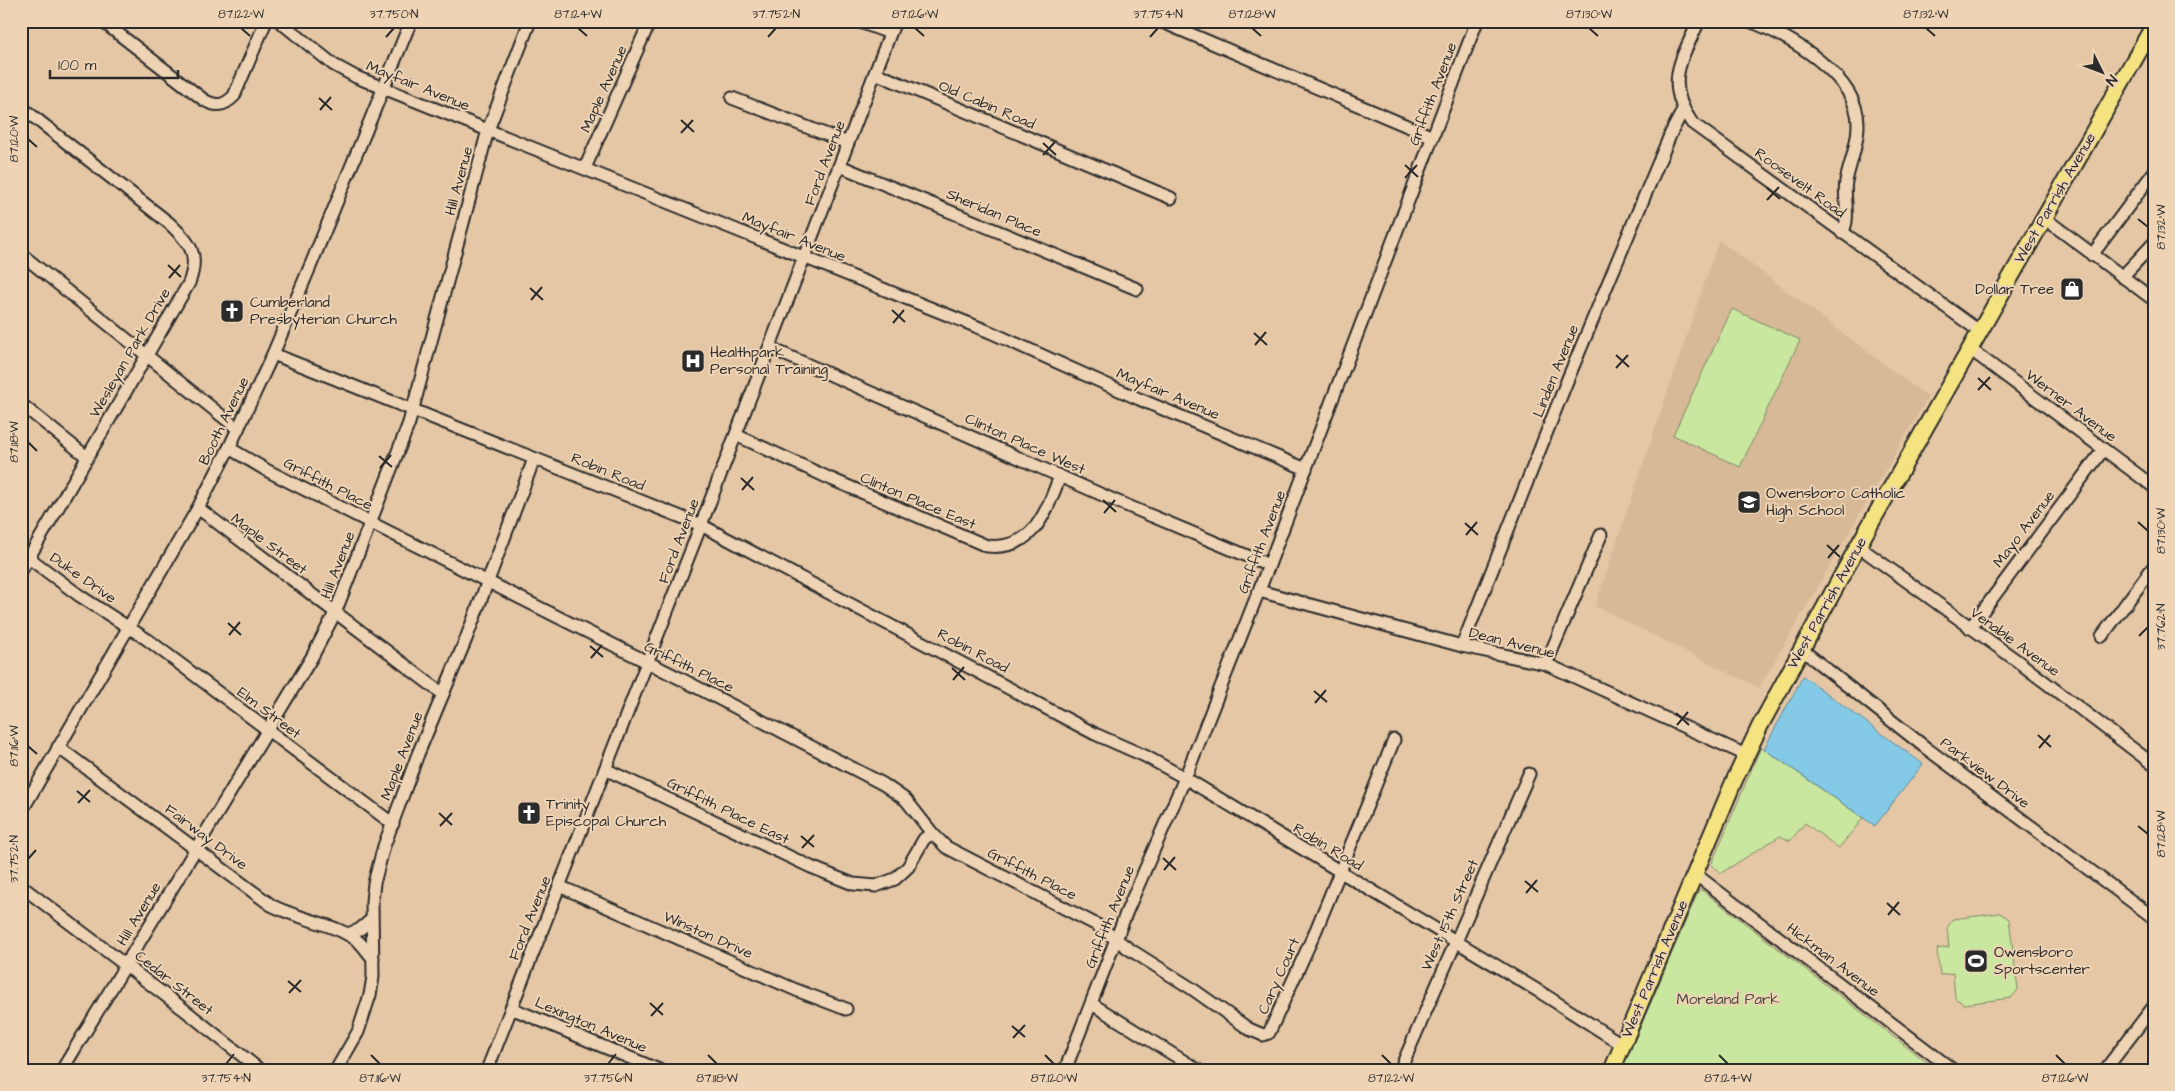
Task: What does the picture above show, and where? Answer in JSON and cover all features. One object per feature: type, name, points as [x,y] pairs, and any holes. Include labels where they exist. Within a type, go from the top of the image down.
[{"type":"main road","name":"West Parrish Avenue","points":[[1612,1070],[1746,755],[1801,649],[1979,331],[2154,26]]},
{"type":"street","points":[[102,21],[204,100],[220,105],[234,96],[266,21]]},
{"type":"street","name":"Mayfair Avenue","points":[[279,21],[334,65],[356,78],[585,168],[990,332],[1139,399],[1306,469]]},
{"type":"street","name":"Booth Avenue","points":[[21,812],[198,508],[229,448],[273,354],[411,21]]},
{"type":"street","name":"Hill Avenue","points":[[62,1070],[268,730],[335,613],[413,411],[488,130],[530,21]]},
{"type":"street","name":"Maple Avenue","points":[[585,168],[650,21]]},
{"type":"street","points":[[857,21],[890,33]]},
{"type":"street","name":"Ford Avenue","points":[[487,1070],[770,348],[895,21]]},
{"type":"street","points":[[1160,21],[1433,136]]},
{"type":"street","name":"Griffith Avenue","points":[[1065,1070],[1116,938],[1185,778],[1259,591],[1477,21]]},
{"type":"street","name":"Roosevelt Road","points":[[1700,21],[1683,56],[1678,74],[1677,92],[1683,110],[1692,123],[1842,233],[1932,295],[1979,331]]},
{"type":"street","points":[[1749,21],[1777,33],[1832,72],[1849,92],[1854,103],[1858,126],[1846,183],[1847,223],[1842,233]]},
{"type":"street","points":[[1777,33],[1784,21]]},
{"type":"street","name":"Old Cabin Road","points":[[875,73],[1170,198]]},
{"type":"street","points":[[732,98],[848,143]]},
{"type":"street","name":"Wesleyan Park Drive","points":[[21,107],[169,223],[187,240],[192,249],[194,260],[189,283],[145,355],[87,457],[25,555],[21,571]]},
{"type":"street","name":"Linden Avenue","points":[[1462,646],[1567,381],[1671,133],[1683,110]]},
{"type":"street","name":"Sheridan Place","points":[[840,166],[1137,289]]},
{"type":"street","points":[[2092,255],[2154,172]]},
{"type":"street","points":[[2044,218],[2154,300]]},
{"type":"street","points":[[2122,277],[2154,243]]},
{"type":"street","points":[[21,254],[238,429]]},
{"type":"street","name":"Clinton Place West","points":[[770,348],[1060,476],[1269,565]]},
{"type":"street","name":"Werner Avenue","points":[[1970,349],[2154,487]]},
{"type":"street","name":"Robin Road","points":[[273,354],[701,525],[1086,729],[1145,756],[1185,778],[1455,940],[1623,1045]]},
{"type":"street","points":[[21,404],[87,457]]},
{"type":"street","name":"Clinton Place East","points":[[736,435],[987,546],[1007,546],[1026,538],[1040,521],[1060,476]]},
{"type":"street","name":"Griffith Place","points":[[229,448],[268,471],[883,784],[906,800],[946,847],[1096,924],[1116,938]]},
{"type":"street","name":"Mayo Avenue","points":[[1970,628],[2104,450]]},
{"type":"street","name":"Maple Avenue","points":[[336,1070],[358,1032],[372,986],[371,920],[374,883],[393,824],[418,754],[488,582],[534,459]]},
{"type":"street","name":"Maple Street","points":[[198,508],[443,694]]},
{"type":"street","points":[[1546,664],[1600,535]]},
{"type":"street","name":"Venable Avenue","points":[[1858,546],[2154,765]]},
{"type":"street","name":"Duke Drive","points":[[25,555],[80,596],[128,627]]},
{"type":"street","points":[[2102,636],[2154,566]]},
{"type":"street","name":"Dean Avenue","points":[[1259,591],[1462,646],[1546,664],[1746,755]]},
{"type":"street","name":"Elm Street","points":[[128,627],[393,824]]},
{"type":"street","name":"Parkview Drive","points":[[1801,649],[1926,748],[2154,918]]},
{"type":"street","points":[[1339,872],[1394,740]]},
{"type":"street","name":"Fairway Drive","points":[[58,747],[271,905],[285,913],[347,934],[358,941],[373,958]]},
{"type":"street","name":"Griffith Place East","points":[[605,769],[811,867],[852,884],[876,886],[895,879],[908,867],[924,839],[932,832]]},
{"type":"street","name":"West 15th Street","points":[[1400,1070],[1455,940],[1529,774]]},
{"type":"street","name":"Cary Court","points":[[1116,938],[1249,1029],[1266,1035],[1277,1017],[1339,872]]},
{"type":"street","name":"Hickman Avenue","points":[[1695,874],[1953,1070]]},
{"type":"street","name":"Cedar Street","points":[[21,886],[125,964],[260,1070]]},
{"type":"street","name":"Winston Drive","points":[[559,886],[796,990],[846,1009]]},
{"type":"street","points":[[347,934],[359,930],[371,920]]},
{"type":"street","points":[[1092,1004],[1198,1070]]},
{"type":"street","points":[[2105,1070],[2154,1006]]},
{"type":"street","name":"Lexington Avenue","points":[[511,1008],[659,1070]]},
{"type":"shaded area","name":"Owensboro Catholic High School","points":[[1719,240],[1928,397],[1759,688],[1595,606]]},
{"type":"green space","points":[[1732,309],[1800,340],[1740,467],[1673,435]]},
{"type":"green space","points":[[1761,747],[1863,818],[1839,848],[1805,823],[1790,841],[1780,836],[1721,873],[1711,865]]},
{"type":"green space","name":"Moreland Park","points":[[1699,890],[1703,891],[1937,1070],[1622,1070]]},
{"type":"green space","name":"Owensboro Sportscenter","points":[[2000,913],[2009,919],[2018,990],[2011,998],[1964,1004],[1955,998],[1953,973],[1940,975],[1937,949],[1949,947],[1947,928],[1953,919]]},
{"type":"water","points":[[1803,676],[1923,764],[1875,826],[1764,749]]},
{"type":"place","name":"Dollar Tree","points":[[2072,289]]},
{"type":"place","name":"Cumberland Presbyterian Church","points":[[232,311]]},
{"type":"place","name":"Healthpark Personal Training","points":[[693,361]]},
{"type":"place","name":"Owensboro Catholic High School","points":[[1749,502]]},
{"type":"place","name":"Trinity Episcopal Church","points":[[529,813]]},
{"type":"place","name":"Owensboro Sportscenter","points":[[1976,961]]}]
